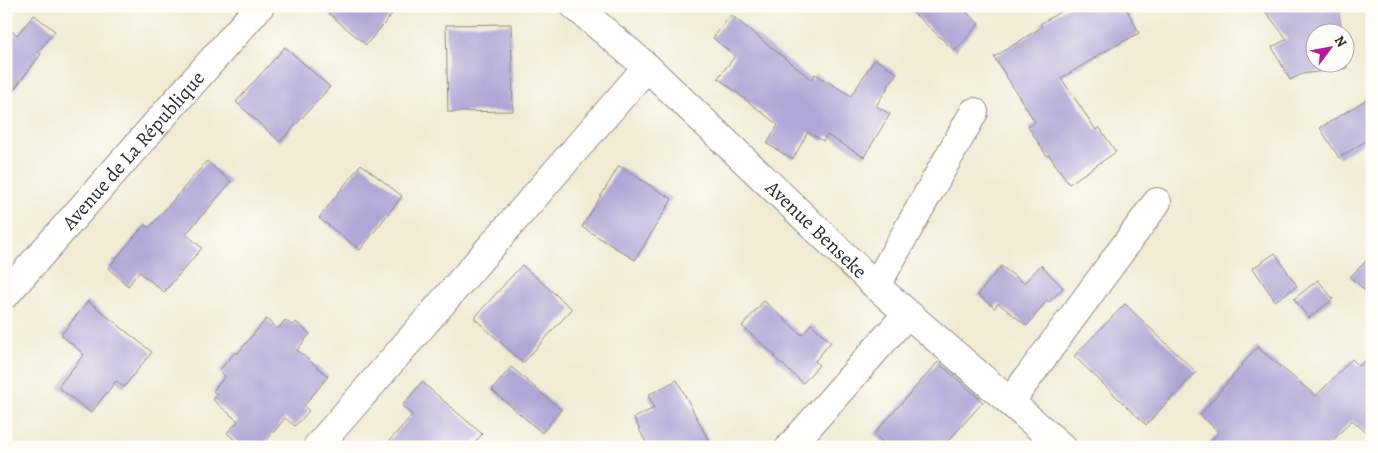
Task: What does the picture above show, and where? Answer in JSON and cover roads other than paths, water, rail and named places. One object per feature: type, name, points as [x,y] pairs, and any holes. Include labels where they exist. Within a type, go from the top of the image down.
[{"type":"street","name":"Avenue de La République","points":[[6,294],[260,6]]},
{"type":"street","name":"Avenue Benseke","points":[[575,6],[647,66],[876,286],[1062,447]]},
{"type":"street","points":[[317,447],[647,66]]},
{"type":"street","points":[[876,286],[974,112]]},
{"type":"street","points":[[1010,402],[1157,202]]},
{"type":"street","points":[[790,447],[907,314]]}]
